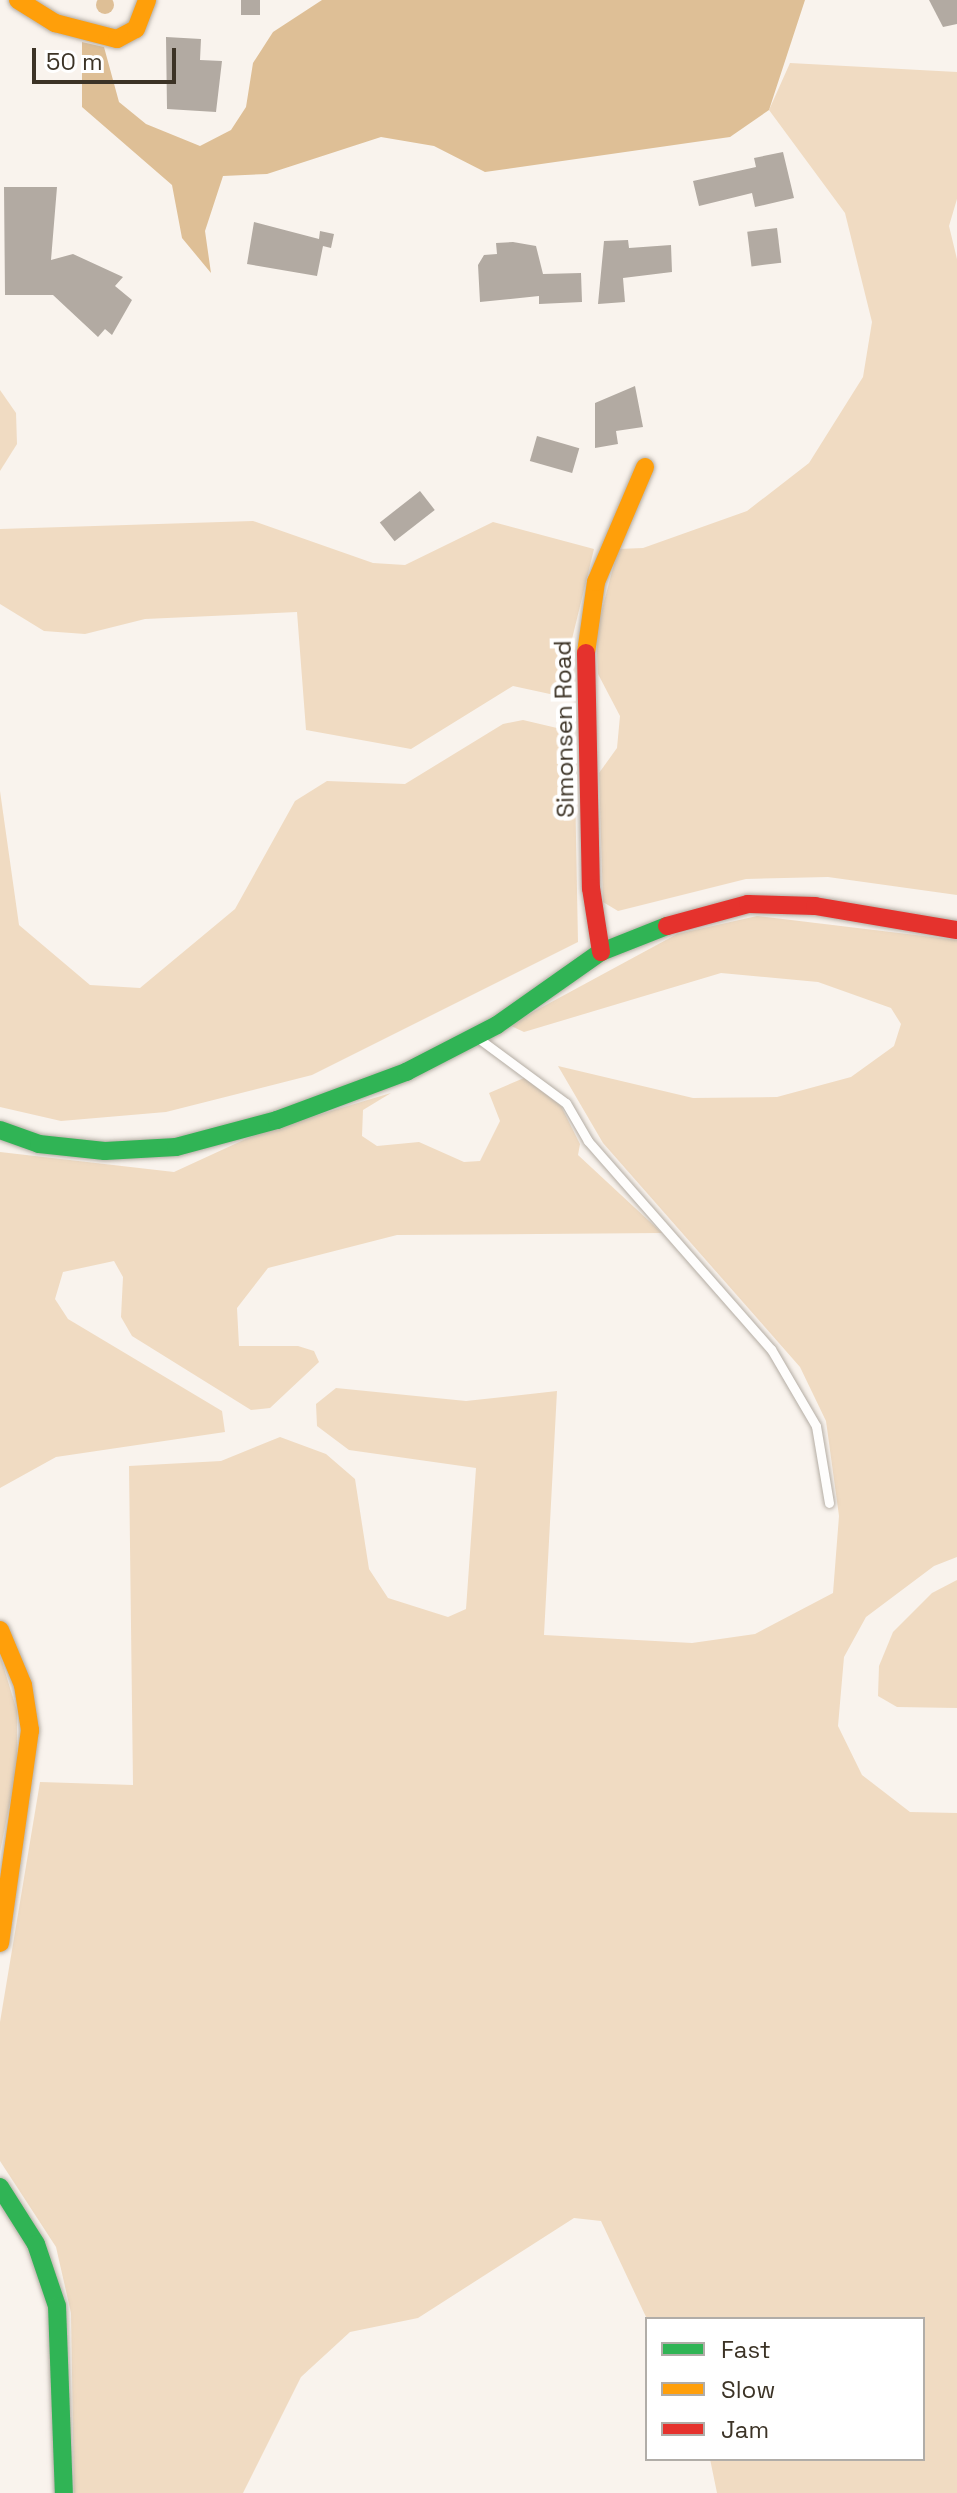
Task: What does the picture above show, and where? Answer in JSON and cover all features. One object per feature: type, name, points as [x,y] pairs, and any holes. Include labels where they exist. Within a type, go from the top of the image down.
[{"type":"street","points":[[18,0],[55,23],[117,39],[136,29],[147,0]]},
{"type":"street","name":"Simonsen Road","points":[[601,952],[591,888],[585,631],[596,582],[645,467]]},
{"type":"street","points":[[0,1130],[39,1144],[105,1151],[176,1147],[344,1097],[476,1036],[601,952],[685,919],[748,904],[815,906],[957,930]]},
{"type":"street","points":[[0,1630],[23,1685],[30,1730],[0,1943]]},
{"type":"street","points":[[0,2187],[36,2244],[57,2306],[64,2493]]},
{"type":"lane","points":[[476,1036],[566,1103],[588,1141],[771,1349],[816,1426],[829,1503]]},
{"type":"shaded area","points":[[99,-1],[111,-1],[111,11],[105,14],[96,5]]},
{"type":"shaded area","points":[[322,0],[805,0],[769,110],[730,137],[485,172],[434,146],[381,137],[267,174],[223,176],[205,231],[211,273],[182,238],[172,185],[82,107],[82,42],[104,47],[119,102],[146,124],[200,146],[231,130],[246,107],[253,63],[273,32]]},
{"type":"shaded area","points":[[790,63],[957,72],[957,199],[949,226],[957,259],[957,895],[828,877],[746,879],[618,911],[603,902],[599,773],[617,748],[620,716],[598,674],[596,632],[618,549],[643,548],[747,511],[809,463],[863,377],[872,322],[845,213],[769,110]]},
{"type":"shaded area","points":[[0,390],[16,413],[17,444],[0,471]]},
{"type":"shaded area","points":[[253,521],[373,563],[405,565],[493,522],[594,549],[572,639],[573,699],[513,686],[411,749],[306,730],[297,612],[145,619],[85,634],[44,631],[0,604],[0,529]]},
{"type":"shaded area","points":[[523,720],[574,732],[578,942],[312,1075],[166,1112],[61,1121],[0,1107],[0,791],[19,925],[90,985],[140,988],[235,909],[295,801],[327,781],[405,784],[503,724]]},
{"type":"shaded area","points":[[757,916],[957,940],[957,1557],[934,1566],[866,1617],[844,1657],[838,1726],[862,1775],[910,1812],[957,1813],[957,2493],[717,2493],[710,2461],[925,2461],[925,2317],[646,2317],[601,2221],[574,2218],[418,2318],[350,2332],[301,2377],[243,2493],[74,2493],[71,2313],[56,2247],[0,2161],[0,2022],[40,1782],[133,1785],[129,1466],[221,1461],[280,1437],[326,1454],[355,1479],[369,1569],[388,1598],[448,1617],[466,1609],[476,1468],[349,1450],[317,1426],[316,1404],[336,1388],[466,1401],[557,1391],[544,1635],[692,1643],[755,1634],[833,1593],[839,1516],[826,1421],[800,1367],[603,1143],[558,1066],[693,1098],[777,1097],[851,1077],[894,1046],[901,1024],[891,1008],[818,982],[721,973],[524,1032],[509,1025],[677,934]]},
{"type":"shaded area","points":[[524,1078],[561,1106],[580,1144],[578,1155],[662,1233],[397,1235],[268,1268],[237,1308],[239,1346],[298,1346],[314,1351],[319,1362],[270,1408],[251,1410],[132,1336],[121,1317],[123,1277],[114,1261],[63,1272],[55,1299],[68,1319],[222,1411],[225,1432],[56,1457],[0,1488],[0,1152],[174,1172],[261,1132],[391,1093],[363,1110],[362,1136],[377,1146],[419,1142],[464,1162],[480,1161],[500,1121],[489,1093]]},
{"type":"shaded area","points":[[957,1580],[957,1708],[897,1707],[878,1696],[879,1666],[893,1632],[932,1593]]},
{"type":"shaded area","points":[[0,1655],[17,1711],[17,1768],[0,1852]]},
{"type":"building","points":[[241,0],[260,0],[260,15],[241,15]]},
{"type":"building","points":[[929,0],[957,0],[957,24],[943,27]]},
{"type":"building","points":[[166,37],[201,39],[200,60],[222,61],[216,112],[167,109]]},
{"type":"building","points":[[783,152],[794,198],[755,207],[752,193],[699,206],[693,181],[756,167],[754,158]]},
{"type":"building","points":[[4,187],[57,187],[51,260],[73,254],[123,277],[115,286],[132,300],[112,335],[105,329],[98,337],[53,295],[5,295]]},
{"type":"building","points":[[254,222],[319,239],[320,231],[334,234],[331,248],[323,246],[317,276],[247,264]]},
{"type":"building","points":[[777,228],[781,263],[751,266],[747,232]]},
{"type":"building","points":[[628,240],[629,248],[671,245],[672,272],[623,278],[625,302],[598,304],[604,241]]},
{"type":"building","points":[[496,243],[536,246],[543,274],[581,273],[582,302],[539,304],[539,296],[480,302],[478,265],[484,255],[497,254]]},
{"type":"building","points":[[635,386],[643,427],[616,431],[618,444],[595,448],[595,403]]},
{"type":"building","points":[[537,436],[579,448],[572,473],[530,461]]},
{"type":"building","points":[[420,491],[435,510],[395,541],[380,522]]},
{"type":"traffic: fast","points":[[0,1130],[39,1144],[105,1151],[176,1147],[277,1120],[406,1072],[497,1025],[601,952],[667,926]]},
{"type":"traffic: fast","points":[[0,2187],[36,2244],[57,2306],[64,2493]]},
{"type":"traffic: slow","points":[[18,0],[55,23],[117,39],[136,29],[147,0]]},
{"type":"traffic: slow","points":[[586,653],[596,582],[645,467]]},
{"type":"traffic: slow","points":[[0,1630],[23,1685],[30,1730],[0,1943]]},
{"type":"traffic: jam","points":[[586,653],[591,888],[601,952]]},
{"type":"traffic: jam","points":[[667,926],[748,904],[815,906],[957,930]]}]
